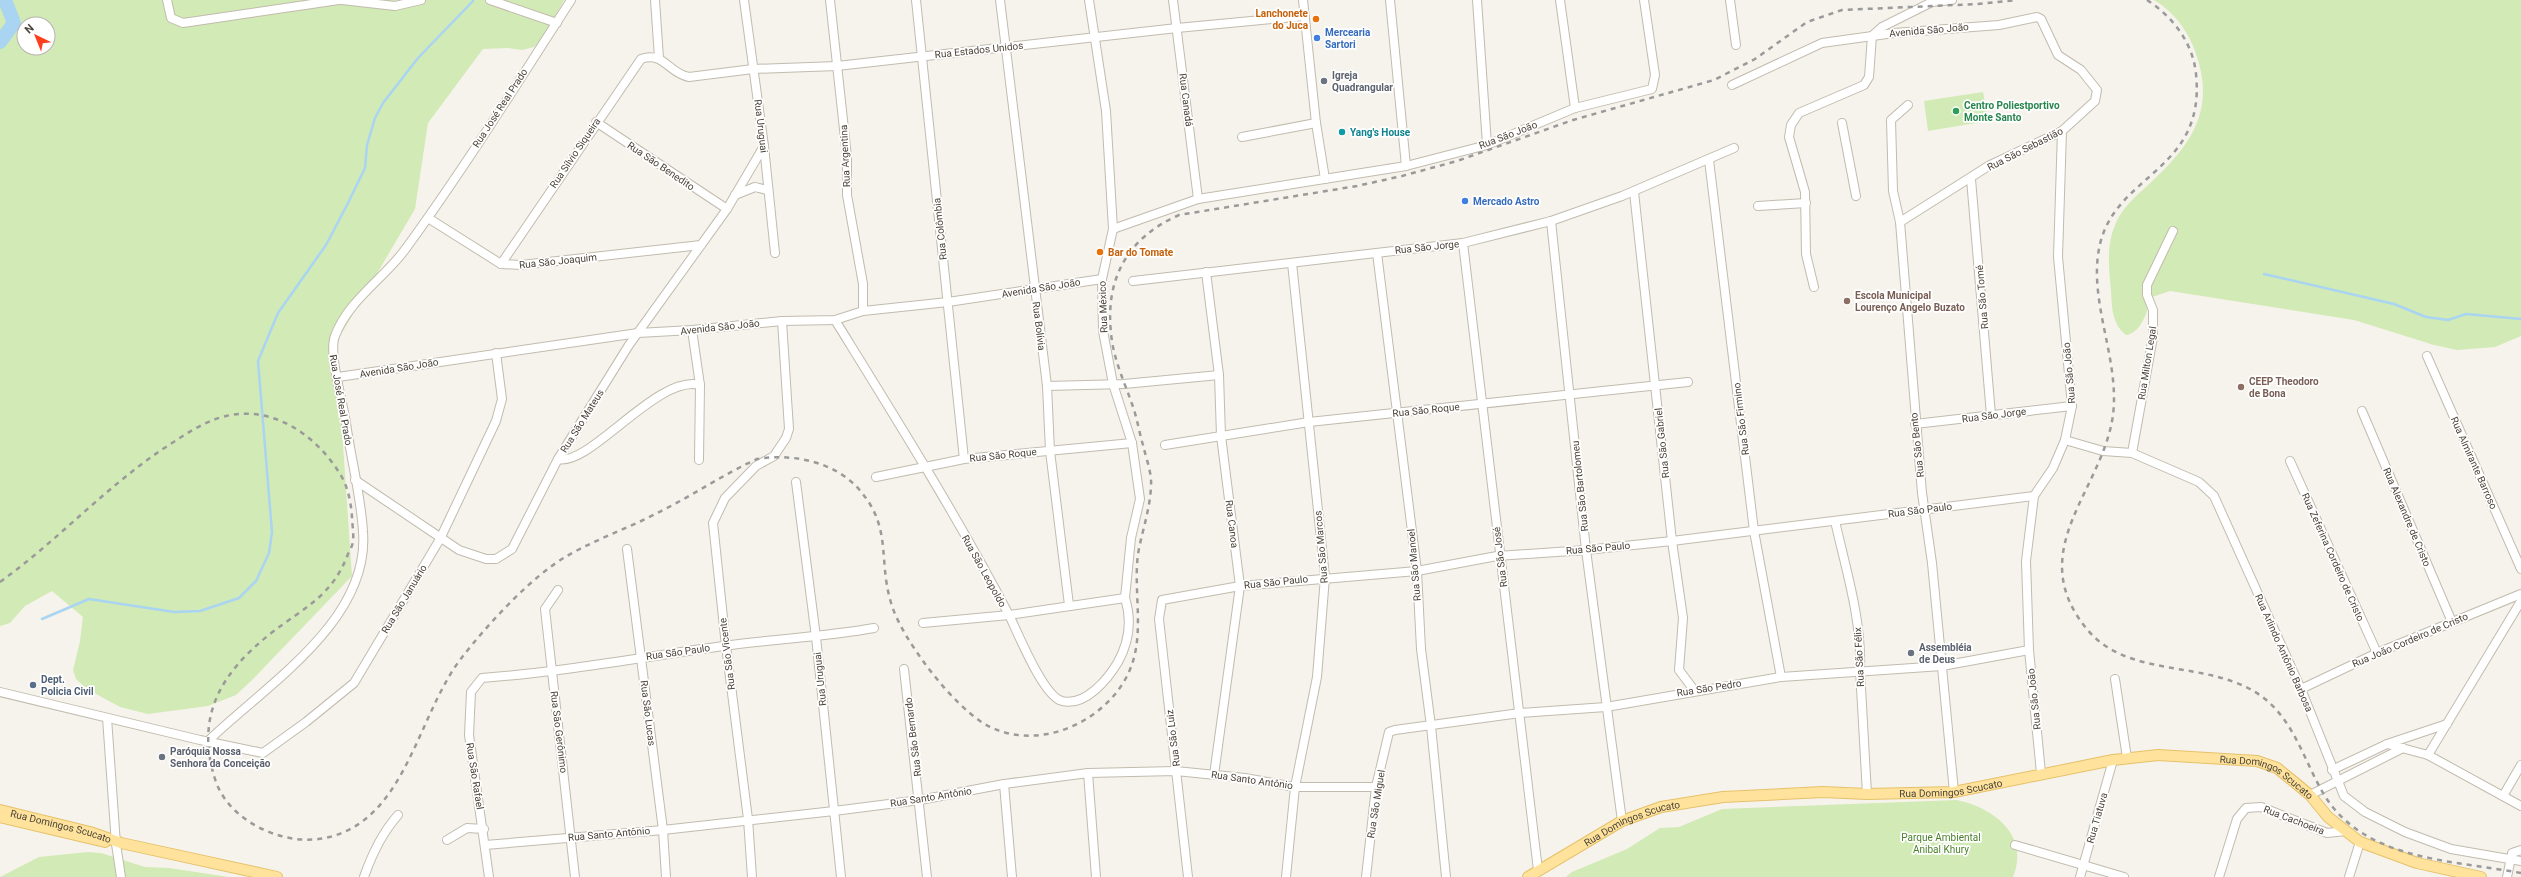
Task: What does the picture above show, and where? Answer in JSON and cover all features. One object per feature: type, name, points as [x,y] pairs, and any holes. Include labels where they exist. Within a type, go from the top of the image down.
[{"type":"main road","name":"Rua Domingos Scucato","points":[[1528,877],[1622,821],[1661,807],[1723,797],[1823,792],[1867,794],[1954,792],[2005,783],[2041,773],[2112,760],[2158,754],[2257,761],[2277,768],[2290,776],[2310,795],[2328,817],[2360,842],[2416,863],[2481,877]]},
{"type":"main road","name":"Rua Domingos Scucato","points":[[0,810],[117,842]]},
{"type":"main road","name":"Rua Domingos Scucato","points":[[0,817],[277,877]]},
{"type":"street","points":[[167,0],[171,18],[183,24],[339,0]]},
{"type":"street","points":[[342,0],[395,6],[422,0]]},
{"type":"street","points":[[490,0],[557,23]]},
{"type":"street","name":"Rua José Real Prado","points":[[207,742],[298,662],[327,628],[350,594],[362,564],[364,533],[338,378],[332,356],[334,339],[341,321],[402,254],[428,218],[571,0]]},
{"type":"street","points":[[654,0],[659,58]]},
{"type":"street","name":"Rua Uruguai","points":[[744,0],[764,146],[767,190],[775,253]]},
{"type":"street","name":"Rua Argentina","points":[[830,0],[847,157],[847,195],[863,284],[863,311]]},
{"type":"street","name":"Rua Colômbia","points":[[916,0],[964,459]]},
{"type":"street","name":"Rua Bolívia","points":[[1000,0],[1034,290],[1047,386],[1050,451],[1069,605]]},
{"type":"street","name":"Rua México","points":[[1089,0],[1106,111],[1113,229],[1102,279],[1103,331],[1113,384],[1132,443],[1140,499],[1131,538],[1125,598]]},
{"type":"street","name":"Rua Canadá","points":[[1173,0],[1198,199]]},
{"type":"street","points":[[1304,0],[1316,124],[1325,179]]},
{"type":"street","points":[[1390,0],[1406,166]]},
{"type":"street","points":[[1477,0],[1487,145]]},
{"type":"street","points":[[1560,0],[1575,108]]},
{"type":"street","name":"Rua São João","points":[[1113,229],[1198,199],[1406,166],[1487,145],[1575,108],[1652,89],[1655,75],[1644,0]]},
{"type":"street","points":[[1730,0],[1736,45]]},
{"type":"street","points":[[1814,287],[1806,254],[1806,202],[1804,184],[1789,137],[1791,125],[1798,113],[1864,85],[1869,77],[1872,36],[1882,27],[1934,1],[1952,0]]},
{"type":"street","name":"Rua Estados Unidos","points":[[659,58],[680,75],[689,77],[753,69],[837,66],[1094,39],[1177,28],[1305,16]]},
{"type":"street","name":"Avenida São João","points":[[1732,86],[1822,43],[1872,36],[1999,25],[2037,17],[2044,22],[2052,47],[2058,55],[2081,70],[2097,90]]},
{"type":"street","name":"Rua Sílvio Siqueira","points":[[501,264],[596,122],[641,59],[651,55],[659,58]]},
{"type":"street","name":"Rua São Sebastião","points":[[1900,222],[1971,179],[1990,165],[2062,131],[2094,101],[2097,90]]},
{"type":"street","name":"Rua São Bento","points":[[1908,105],[1891,120],[1893,191],[1900,222],[1915,424],[1924,508],[1932,563],[1954,792]]},
{"type":"street","name":"Rua São Benedito","points":[[596,122],[727,209]]},
{"type":"street","points":[[1242,137],[1316,124]]},
{"type":"street","points":[[1842,124],[1856,196]]},
{"type":"street","name":"Rua São João","points":[[2041,773],[2029,650],[2026,561],[2034,496],[2053,468],[2064,440],[2072,406],[2058,257],[2062,131]]},
{"type":"street","name":"Rua São Mateus","points":[[355,480],[440,539],[459,550],[486,559],[496,559],[512,549],[558,459],[638,333],[727,209],[764,146]]},
{"type":"street","name":"Rua São Jorge","points":[[1133,281],[1463,243],[1551,221],[1634,192],[1734,148]]},
{"type":"street","name":"Rua São Firmino","points":[[1709,160],[1754,531],[1781,677]]},
{"type":"street","name":"Rua São Tomé","points":[[1971,179],[1991,415]]},
{"type":"street","points":[[735,195],[755,187],[767,190]]},
{"type":"street","name":"Rua São Gabriel","points":[[1634,192],[1672,541],[1683,618],[1680,670],[1686,682],[1694,690]]},
{"type":"street","points":[[1758,206],[1806,202]]},
{"type":"street","name":"Rua São Joaquim","points":[[428,218],[501,264],[520,265],[701,245]]},
{"type":"street","name":"Rua São Bartolomeu","points":[[1551,221],[1571,396],[1586,550],[1622,821]]},
{"type":"street","name":"Rua Milton Legal","points":[[2132,453],[2153,337],[2153,310],[2147,295],[2147,285],[2173,230]]},
{"type":"street","name":"Rua São José","points":[[1463,243],[1538,870]]},
{"type":"street","name":"Rua São Manoel","points":[[1377,252],[1416,571],[1421,649],[1431,726],[1446,877]]},
{"type":"street","name":"Rua São Marcos","points":[[1286,877],[1295,787],[1317,677],[1325,578],[1292,263]]},
{"type":"street","name":"Rua Canoa","points":[[1206,272],[1219,375],[1221,436],[1240,586],[1214,775]]},
{"type":"street","name":"Avenida São João","points":[[338,378],[496,353],[638,333],[692,330],[782,320],[835,320],[863,311],[948,302],[1102,279]]},
{"type":"street","name":"Rua São Vicente","points":[[752,877],[748,819],[726,646],[713,523],[725,498],[745,475],[756,466],[774,456],[786,438],[789,429],[782,320]]},
{"type":"street","name":"Rua São Leopoldo","points":[[835,320],[925,465],[1009,615],[1033,664],[1053,696],[1062,701],[1074,701],[1087,696],[1114,668],[1124,650],[1129,631],[1125,598]]},
{"type":"street","points":[[692,330],[700,385],[699,460]]},
{"type":"street","name":"Rua São Januário","points":[[0,692],[207,742],[263,753],[306,722],[354,683],[440,539],[496,421],[502,399],[496,353]]},
{"type":"street","name":"Rua Almirante Barroso","points":[[2427,356],[2521,569]]},
{"type":"street","points":[[1047,386],[1113,384],[1219,375]]},
{"type":"street","name":"Rua São Roque","points":[[1165,444],[1309,422],[1571,396],[1688,382]]},
{"type":"street","points":[[558,459],[571,458],[582,452],[640,412],[663,392],[690,383],[700,385]]},
{"type":"street","name":"Rua São Jorge","points":[[1915,424],[2072,406]]},
{"type":"street","name":"Rua Alexandre de Cristo","points":[[2362,411],[2452,622]]},
{"type":"street","name":"Rua Arlindo Antônio Barbosa","points":[[2064,440],[2103,451],[2132,453],[2199,482],[2214,496],[2301,689],[2332,770],[2344,796],[2365,812],[2405,832],[2451,849],[2521,861]]},
{"type":"street","name":"Rua São Roque","points":[[876,477],[925,465],[964,459],[1132,443]]},
{"type":"street","name":"Rua Zeferina Cordeiro de Cristo","points":[[2290,461],[2377,653]]},
{"type":"street","name":"Rua Uruguai","points":[[796,482],[816,637],[841,877]]},
{"type":"street","name":"Rua São Paulo","points":[[1162,600],[1240,586],[1416,571],[1500,556],[1586,550],[1672,541],[1835,521],[1924,508],[2034,496]]},
{"type":"street","name":"Rua São Félix","points":[[1835,521],[1856,617],[1861,650],[1860,670],[1867,794]]},
{"type":"street","name":"Rua São Lucas","points":[[627,549],[663,830],[666,877]]},
{"type":"street","name":"Rua São Gerônimo","points":[[558,590],[546,609],[551,671],[572,838],[575,877]]},
{"type":"street","name":"Rua João Cordeiro de Cristo","points":[[2301,689],[2377,653],[2521,594]]},
{"type":"street","points":[[923,623],[1009,615],[1125,598]]},
{"type":"street","name":"Rua São Luiz","points":[[1162,600],[1159,619],[1188,877]]},
{"type":"street","points":[[2428,755],[2521,601]]},
{"type":"street","name":"Rua São Paulo","points":[[482,678],[551,671],[726,646],[816,637],[874,628]]},
{"type":"street","name":"Rua São Pedro","points":[[1389,732],[1520,713],[1606,707],[1694,690],[1781,677],[1860,670],[1942,666],[2029,650]]},
{"type":"street","name":"Rua São Bernardo","points":[[904,669],[920,800],[927,877]]},
{"type":"street","name":"Rua São Rafael","points":[[482,678],[471,692],[469,735],[484,828],[489,877]]},
{"type":"street","points":[[2115,679],[2127,758]]},
{"type":"street","points":[[107,718],[121,877]]},
{"type":"street","points":[[2332,770],[2387,744],[2447,724]]},
{"type":"street","name":"Rua São Miguel","points":[[1366,877],[1376,787],[1389,732]]},
{"type":"street","points":[[2387,744],[2428,755],[2521,806]]},
{"type":"street","points":[[2310,795],[2403,748]]},
{"type":"street","name":"Rua Tiatuva","points":[[2080,877],[2112,760]]},
{"type":"street","points":[[2503,796],[2521,766]]},
{"type":"street","name":"Rua Santo Antônio","points":[[485,845],[663,830],[748,819],[834,811],[920,800],[1004,784],[1088,773],[1176,770],[1295,787],[1376,787]]},
{"type":"street","points":[[1088,773],[1096,877]]},
{"type":"street","points":[[1004,784],[1012,877]]},
{"type":"street","name":"Rua Cachoeira","points":[[2219,877],[2237,819],[2246,808],[2261,807],[2327,833],[2346,832]]},
{"type":"street","points":[[364,877],[373,852],[386,828],[398,815]]},
{"type":"street","points":[[447,840],[466,828],[484,828]]},
{"type":"street","points":[[2349,877],[2360,842]]},
{"type":"street","points":[[2015,845],[2084,864],[2124,877]]},
{"type":"street","points":[[2508,877],[2510,859],[2514,852],[2521,850]]},
{"type":"green space","points":[[0,0],[564,0],[542,39],[534,47],[522,50],[508,48],[483,49],[428,123],[415,209],[336,343],[352,576],[236,695],[208,706],[148,714],[120,707],[87,689],[76,679],[73,670],[80,641],[83,617],[52,591],[25,606],[10,623],[0,626]]},
{"type":"green space","points":[[2154,0],[2521,0],[2521,336],[2495,347],[2457,350],[2434,345],[2354,320],[2170,291],[2152,297],[2146,314],[2140,326],[2136,330],[2126,335],[2121,331],[2115,321],[2112,309],[2109,249],[2112,233],[2118,219],[2133,199],[2161,173],[2185,145],[2194,130],[2200,115],[2203,98],[2202,80],[2198,60],[2187,33],[2169,11]]},
{"type":"green space","name":"Centro Poliestportivo Monte Santo","points":[[1983,92],[1988,121],[1928,131],[1924,101]]},
{"type":"green space","name":"Parque Ambiental Anibal Khury","points":[[1957,800],[1971,804],[1995,817],[2013,836],[2017,848],[2017,862],[2013,877],[1566,877],[1572,872],[1627,849],[1660,828],[1679,827],[1722,809]]},
{"type":"green space","points":[[88,852],[101,853],[145,867],[169,868],[229,877],[0,877],[39,857]]},
{"type":"waterway","points":[[0,42],[14,23],[5,0]]},
{"type":"waterway","points":[[42,619],[89,599],[174,612],[200,611],[239,598],[256,581],[269,553],[272,532],[258,361],[278,313],[326,245],[365,168],[367,145],[375,118],[383,103],[418,58],[473,1]]},
{"type":"waterway","points":[[2264,274],[2394,304],[2426,317],[2448,320],[2466,314],[2521,319]]},
{"type":"railway","points":[[0,582],[43,548],[127,476],[172,443],[204,424],[226,416],[243,414],[260,415],[276,419],[292,426],[306,436],[319,447],[330,460],[345,484],[349,495],[352,512],[352,546],[334,581],[325,591],[305,609],[270,634],[238,664],[226,680],[217,698],[211,716],[208,735],[210,756],[215,779],[219,789],[232,808],[260,828],[281,836],[309,840],[319,839],[337,835],[354,827],[373,812],[389,793],[403,772],[449,676],[463,656],[485,630],[525,588],[567,556],[651,516],[733,471],[757,459],[786,457],[814,462],[828,467],[852,482],[862,493],[871,506],[881,532],[887,585],[891,604],[899,623],[930,671],[960,704],[980,721],[1000,731],[1021,735],[1042,735],[1063,730],[1083,721],[1101,708],[1117,692],[1128,674],[1136,645],[1138,630],[1138,554],[1149,504],[1151,476],[1135,414],[1114,351],[1110,313],[1112,294],[1124,261],[1134,247],[1146,235],[1161,224],[1179,215],[1357,186],[1402,176],[1457,161],[1573,120],[1714,80],[1755,59],[1807,22],[1842,10],[1978,4],[2017,0]]},
{"type":"railway","points":[[2147,0],[2165,14],[2173,23],[2186,41],[2191,52],[2196,74],[2195,106],[2188,132],[2175,152],[2124,201],[2109,220],[2100,244],[2097,265],[2098,286],[2100,308],[2112,372],[2114,394],[2113,415],[2106,442],[2096,469],[2072,520],[2064,546],[2062,572],[2069,600],[2086,628],[2104,645],[2125,656],[2148,663],[2221,678],[2244,686],[2265,699],[2284,719],[2323,793],[2340,815],[2361,832],[2385,845],[2411,854],[2521,873]]},
{"type":"place","name":"Lanchonete do Juca","points":[[1316,19]]},
{"type":"place","name":"Mercearia Sartori","points":[[1317,38]]},
{"type":"place","name":"Igreja Quadrangular","points":[[1324,81]]},
{"type":"place","name":"Centro Poliestportivo Monte Santo","points":[[1956,111]]},
{"type":"place","name":"Yang's House","points":[[1342,132]]},
{"type":"place","name":"Mercado Astro","points":[[1465,201]]},
{"type":"place","name":"Bar do Tomate","points":[[1100,252]]},
{"type":"place","name":"Escola Municipal Lourenço Angelo Buzato","points":[[1847,301]]},
{"type":"place","name":"CEEP Theodoro de Bona","points":[[2241,387]]},
{"type":"place","name":"Assembléia de Deus","points":[[1911,653]]},
{"type":"place","name":"Dept. Policia Civil","points":[[33,685]]},
{"type":"place","name":"Paróquia Nossa Senhora da Conceição","points":[[162,757]]}]
